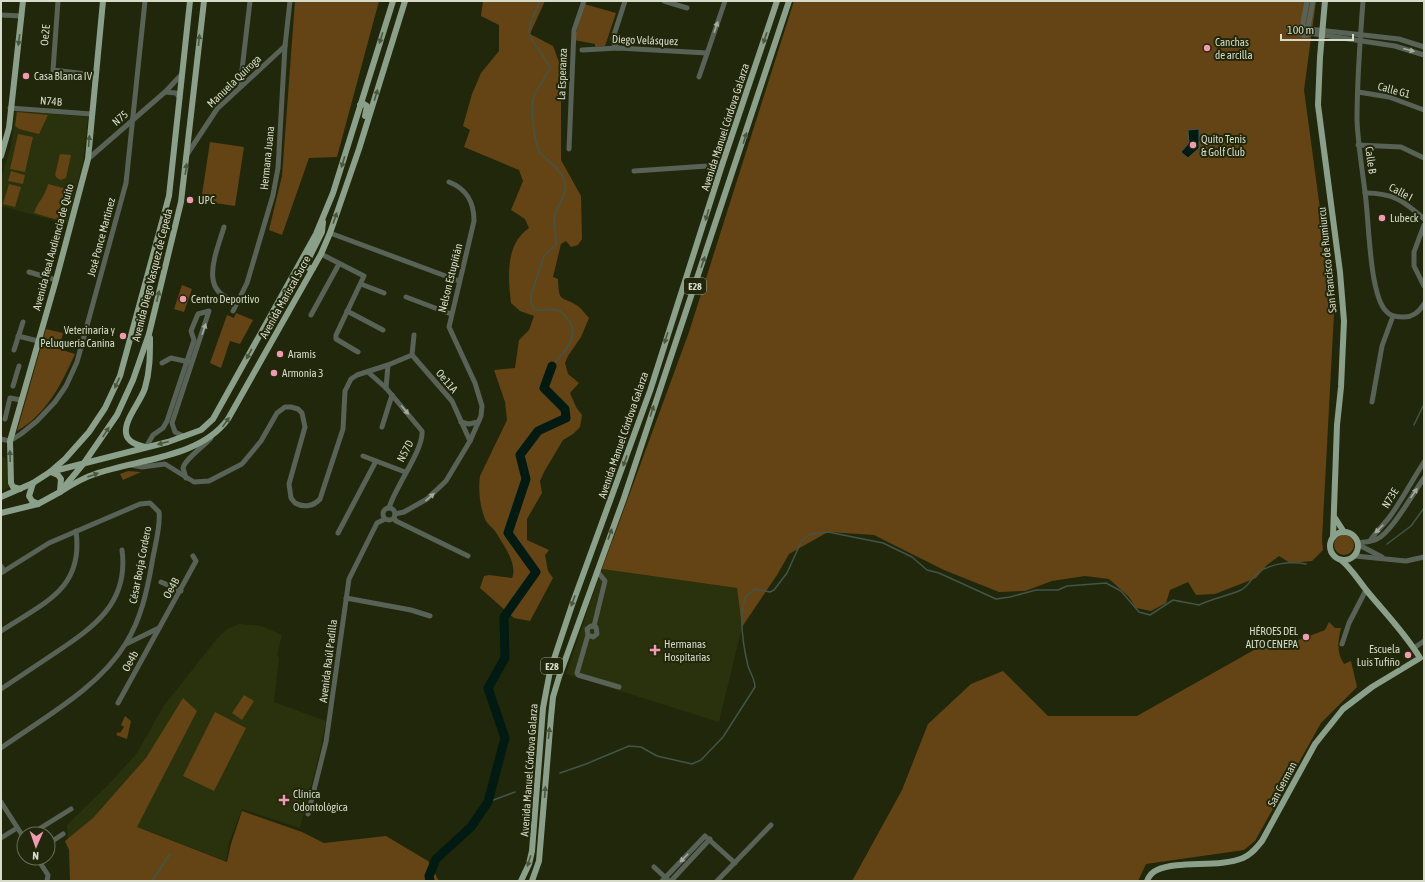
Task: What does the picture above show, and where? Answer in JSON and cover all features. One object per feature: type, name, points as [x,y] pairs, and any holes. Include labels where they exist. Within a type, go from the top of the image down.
[{"type":"main road","points":[[1,156],[2,147],[8,128],[23,1]]},
{"type":"main road","name":"Avenida Real Audiencia de Quito","points":[[20,489],[13,487],[11,483],[10,441],[56,280],[88,159],[91,114],[103,1]]},
{"type":"main road","name":"Avenida Diego Vasquez de Cepeda","points":[[1,497],[33,483],[50,472],[65,459],[89,432],[105,408],[120,376],[169,196],[190,1]]},
{"type":"main road","name":"Avenida Diego Vasquez de Cepeda","points":[[1,513],[38,504],[60,492],[84,463],[117,415],[133,380],[149,334],[181,202],[188,153],[204,1]]},
{"type":"main road","name":"Avenida Mariscal Sucre","points":[[50,472],[183,436],[201,430],[213,419],[316,234],[333,193],[393,1]]},
{"type":"main road","name":"Avenida Mariscal Sucre","points":[[60,492],[83,479],[128,464],[184,450],[211,438],[228,419],[321,254],[330,233],[359,149],[405,1]]},
{"type":"main road","name":"Avenida Manuel Córdova Galarza","points":[[521,881],[529,864],[532,852],[543,708],[550,671],[638,426],[722,165],[777,1]]},
{"type":"main road","name":"Avenida Manuel Córdova Galarza","points":[[532,881],[539,861],[554,697],[559,677],[624,498],[668,361],[690,300],[790,1]]},
{"type":"main road","name":"San Francisco de Rumiurcu","points":[[1325,1],[1318,104],[1340,272],[1344,321],[1341,387],[1337,425],[1335,518],[1333,537]]},
{"type":"main road","points":[[359,149],[359,136],[368,108],[364,104],[360,106]]},
{"type":"main road","points":[[313,268],[308,268],[306,264],[322,232],[324,214]]},
{"type":"main road","points":[[680,296],[690,300]]},
{"type":"main road","points":[[146,447],[130,441],[126,430],[145,389],[149,370],[149,334]]},
{"type":"main road","points":[[660,358],[668,361]]},
{"type":"main road","points":[[50,472],[58,475],[61,479],[60,492]]},
{"type":"main road","points":[[33,483],[29,496],[32,501],[38,504]]},
{"type":"main road","points":[[1335,518],[1344,532]]},
{"type":"main road","points":[[1356,575],[1354,557],[1358,544],[1356,538],[1351,533],[1338,533],[1333,537],[1330,550],[1335,557],[1341,560],[1356,575],[1366,590],[1414,648],[1422,660]]},
{"type":"main road","points":[[1341,560],[1350,560],[1354,557]]},
{"type":"main road","points":[[587,565],[597,571]]},
{"type":"main road","name":"San German","points":[[1147,881],[1152,873],[1163,868],[1209,864],[1242,858],[1253,851],[1262,841],[1315,744],[1343,709],[1372,688],[1422,660]]},
{"type":"street","name":"Oe2E","points":[[58,1],[53,70],[95,75]]},
{"type":"street","name":"José Ponce Martinez","points":[[10,441],[21,434],[49,409],[66,386],[75,367],[126,183],[145,1]]},
{"type":"street","points":[[240,88],[250,1]]},
{"type":"street","name":"Hermana Juana","points":[[233,311],[247,283],[274,195],[278,168],[285,46],[290,1]]},
{"type":"street","name":"La Esperanza","points":[[569,150],[574,30],[584,1]]},
{"type":"street","points":[[618,48],[614,44],[613,38],[625,1]]},
{"type":"street","points":[[664,1],[687,8]]},
{"type":"street","points":[[699,76],[724,1]]},
{"type":"street","points":[[1307,1],[1302,28],[1303,34],[1311,31]]},
{"type":"street","points":[[1311,31],[1313,1]]},
{"type":"street","name":"Calle B","points":[[1363,1],[1358,92],[1358,145],[1365,193],[1373,275],[1379,300],[1385,311],[1393,316]]},
{"type":"street","points":[[1,15],[22,16]]},
{"type":"street","points":[[1302,28],[1360,42],[1396,46],[1424,55]]},
{"type":"street","points":[[1330,34],[1361,35],[1399,39],[1424,47]]},
{"type":"street","name":"Manuela Quiroga","points":[[188,153],[218,108],[285,46]]},
{"type":"street","name":"Diego Velásquez","points":[[582,50],[618,48],[707,53]]},
{"type":"street","name":"N75","points":[[88,159],[165,92],[183,74]]},
{"type":"street","points":[[165,92],[176,93],[180,98]]},
{"type":"street","name":"Calle G1","points":[[1358,92],[1389,97],[1424,110]]},
{"type":"street","name":"N74B","points":[[10,108],[91,114]]},
{"type":"street","points":[[1358,145],[1401,147],[1424,158]]},
{"type":"street","points":[[634,171],[722,165]]},
{"type":"street","name":"Nelson Estupiñán","points":[[395,516],[416,506],[436,491],[455,468],[470,441],[478,422],[482,406],[467,364],[449,327],[474,221],[474,209],[466,193],[459,186],[449,182]]},
{"type":"street","name":"Calle I","points":[[1365,193],[1382,193],[1395,198],[1408,205],[1424,220]]},
{"type":"street","points":[[1424,225],[1414,252],[1414,266],[1424,286]]},
{"type":"street","points":[[224,227],[214,262],[214,283],[220,295],[224,298],[238,301]]},
{"type":"street","points":[[330,233],[459,281]]},
{"type":"street","points":[[321,254],[364,276],[336,335],[336,339],[358,352]]},
{"type":"street","points":[[311,315],[339,264]]},
{"type":"street","points":[[29,272],[56,280]]},
{"type":"street","points":[[361,284],[384,293]]},
{"type":"street","points":[[406,297],[451,314]]},
{"type":"street","points":[[1372,402],[1382,346],[1393,316],[1410,317],[1421,309],[1424,304]]},
{"type":"street","points":[[347,311],[383,330]]},
{"type":"street","points":[[146,447],[153,435],[166,423],[174,408],[189,362],[197,341],[208,312],[198,314],[192,331],[197,341]]},
{"type":"street","points":[[14,350],[23,322]]},
{"type":"street","points":[[128,464],[142,467],[165,464],[194,482],[209,481],[242,464],[261,441],[277,413],[285,407],[291,407],[298,409],[302,413],[305,427],[289,491],[291,498],[298,505],[311,505],[317,503],[320,499],[343,429],[345,391],[351,379],[357,375],[388,366],[412,355],[414,335]]},
{"type":"street","points":[[18,336],[38,341]]},
{"type":"street","name":"Oe11A","points":[[412,355],[452,401],[470,441]]},
{"type":"street","points":[[162,363],[171,358],[189,362]]},
{"type":"street","points":[[13,386],[19,366]]},
{"type":"street","points":[[386,388],[388,366]]},
{"type":"street","name":"N57D","points":[[368,372],[386,388],[422,431],[423,438],[395,490],[389,508]]},
{"type":"street","points":[[17,376],[27,378]]},
{"type":"street","points":[[382,427],[392,395]]},
{"type":"street","points":[[5,419],[10,398],[21,400]]},
{"type":"street","points":[[174,408],[172,428],[175,432],[183,436]]},
{"type":"street","points":[[461,422],[469,424],[478,422]]},
{"type":"street","points":[[187,479],[183,471],[184,463],[201,450],[211,438]]},
{"type":"street","points":[[1,439],[10,441]]},
{"type":"street","points":[[363,456],[405,472]]},
{"type":"street","points":[[338,533],[376,461]]},
{"type":"street","name":"N73E","points":[[1370,542],[1373,535],[1381,528],[1392,514],[1421,471],[1424,462]]},
{"type":"street","name":"N73E","points":[[1358,544],[1370,542],[1382,536],[1397,518],[1424,478]]},
{"type":"street","name":"César Borja Cordero","points":[[1,748],[83,690],[103,672],[126,644],[143,605],[148,589],[159,518],[159,512],[153,505],[144,503],[76,531]]},
{"type":"street","points":[[395,516],[389,520],[385,519],[383,512],[389,508],[393,509],[395,516],[396,521],[468,556]]},
{"type":"street","points":[[1392,514],[1397,518]]},
{"type":"street","name":"Avenida Raúl Padilla","points":[[308,814],[326,742],[349,579],[378,523],[385,519]]},
{"type":"street","points":[[1,566],[3,572],[49,543],[76,531],[76,560],[65,585],[52,598],[1,631]]},
{"type":"street","points":[[1358,544],[1385,559]]},
{"type":"street","points":[[1,689],[83,635],[108,610],[120,586],[123,559],[122,550]]},
{"type":"street","name":"Oe4B","points":[[159,628],[181,591],[196,561],[193,556]]},
{"type":"street","points":[[1354,557],[1406,560],[1424,557]]},
{"type":"street","points":[[588,635],[593,637],[597,634],[597,630],[594,626],[606,581],[597,571]]},
{"type":"street","points":[[161,582],[181,591]]},
{"type":"street","points":[[1342,644],[1349,623],[1366,590]]},
{"type":"street","points":[[346,598],[411,610],[430,616]]},
{"type":"street","points":[[594,626],[587,628],[588,635],[577,673],[581,676],[619,687]]},
{"type":"street","points":[[126,644],[159,628]]},
{"type":"street","name":"Oe4b","points":[[118,703],[159,628]]},
{"type":"street","points":[[1414,648],[1424,641]]},
{"type":"street","points":[[1,802],[16,826]]},
{"type":"street","points":[[44,826],[71,809]]},
{"type":"street","points":[[716,881],[771,825]]},
{"type":"street","points":[[1,838],[16,829]]},
{"type":"street","points":[[56,839],[63,834]]},
{"type":"street","points":[[654,867],[667,880],[710,840],[735,863]]},
{"type":"street","points":[[42,866],[48,875],[48,879]]},
{"type":"shaded area","points":[[295,1],[379,1],[337,157],[309,158],[282,235],[269,230],[282,176]]},
{"type":"shaded area","points":[[483,1],[545,1],[530,34],[553,46],[559,62],[561,79],[561,160],[581,196],[582,239],[578,245],[571,247],[566,241],[561,244],[553,277],[558,279],[560,296],[578,306],[589,318],[581,337],[565,363],[568,374],[579,383],[570,393],[576,407],[582,415],[580,427],[573,434],[563,440],[544,472],[540,481],[542,493],[527,519],[527,540],[549,550],[545,555],[548,571],[553,578],[530,621],[514,618],[480,588],[484,576],[489,575],[512,578],[513,567],[509,554],[483,514],[479,492],[479,481],[507,420],[505,402],[494,370],[515,368],[519,340],[529,330],[534,316],[520,311],[511,303],[509,273],[512,252],[521,235],[529,228],[525,219],[511,210],[523,181],[519,170],[464,147],[470,130],[463,126],[472,94],[481,73],[499,51],[499,25],[481,16]]},
{"type":"shaded area","points":[[794,1],[1316,1],[1304,90],[1334,313],[1322,540],[1323,550],[1312,561],[1290,563],[1279,556],[1267,565],[1256,578],[1215,594],[1196,595],[1188,582],[1170,590],[1166,603],[1151,611],[1136,608],[1129,597],[1109,579],[1085,576],[1052,581],[1025,591],[999,592],[944,570],[874,535],[828,532],[789,554],[777,575],[742,627],[737,588],[602,569],[689,332]]},
{"type":"shaded area","points":[[584,4],[616,13],[605,46],[595,47],[595,44],[574,40]]},
{"type":"shaded area","points":[[16,111],[88,117],[83,162],[67,224],[1,206],[1,179],[11,146]]},
{"type":"shaded area","points":[[17,112],[48,115],[39,134],[19,129],[15,126]]},
{"type":"shaded area","name":"Quito Tenis & Golf Club","points":[[1199,129],[1199,148],[1188,158],[1181,152],[1189,143],[1188,130]]},
{"type":"shaded area","points":[[18,134],[33,137],[25,172],[10,169]]},
{"type":"shaded area","points":[[210,142],[244,147],[235,206],[201,201]]},
{"type":"shaded area","points":[[60,154],[71,155],[66,178],[61,180],[55,175]]},
{"type":"shaded area","points":[[11,171],[25,175],[23,184],[8,181]]},
{"type":"shaded area","points":[[9,184],[21,187],[15,207],[3,204]]},
{"type":"shaded area","points":[[48,184],[67,189],[58,220],[34,213]]},
{"type":"shaded area","name":"Centro Deportivo","points":[[182,285],[192,289],[184,312],[174,309]]},
{"type":"shaded area","points":[[236,313],[253,320],[240,344],[230,341],[221,368],[210,363],[227,315],[234,318]]},
{"type":"shaded area","points":[[46,329],[63,333],[59,349],[75,354],[59,387],[45,407],[17,431]]},
{"type":"shaded area","points":[[1,456],[6,458],[9,488],[1,491]]},
{"type":"shaded area","points":[[128,471],[141,472],[123,480],[120,474]]},
{"type":"shaded area","points":[[1340,535],[1348,535],[1354,541],[1354,549],[1348,555],[1340,555],[1334,549],[1334,541]]},
{"type":"shaded area","name":"Hermanas Hospitarias","points":[[602,569],[737,588],[742,627],[719,722],[566,674]]},
{"type":"shaded area","points":[[1329,622],[1335,628],[1341,628],[1339,651],[1341,660],[1344,664],[1351,661],[1357,687],[1321,723],[1255,841],[1244,850],[1146,864],[1138,881],[852,881],[902,790],[928,724],[971,684],[1003,671],[1048,716],[1137,716],[1261,646],[1296,641],[1325,630]]},
{"type":"shaded area","points":[[239,624],[261,626],[282,635],[277,654],[279,658],[274,702],[326,721],[319,756],[300,828],[242,809],[229,843],[226,861],[143,829],[68,841],[67,825],[110,783],[137,753],[163,707],[215,641],[227,629]]},
{"type":"shaded area","points":[[244,695],[254,701],[242,720],[232,713]]},
{"type":"shaded area","points":[[183,698],[197,711],[137,827],[227,862],[231,844],[242,811],[302,832],[324,843],[386,836],[428,861],[439,881],[70,881],[69,850],[65,841],[93,818],[146,758]]},
{"type":"shaded area","points":[[215,712],[246,728],[214,791],[183,776]]},
{"type":"shaded area","points":[[125,716],[131,721],[127,739],[116,735],[118,732],[120,733],[124,727],[121,725]]},
{"type":"waterway","points":[[540,1],[529,27],[529,31],[532,39],[550,67],[547,75],[534,96],[532,108],[535,136],[539,151],[562,175],[565,188],[563,197],[556,211],[554,221],[556,245],[544,256],[531,296],[531,303],[535,310],[554,309],[560,311],[567,318],[573,331],[570,344],[552,366]]},
{"type":"waterway","points":[[430,881],[429,876],[436,859],[471,827],[488,802],[505,738],[488,688],[505,658],[504,617],[536,572],[508,533],[526,479],[520,455],[538,431],[566,418],[565,409],[544,388],[552,366]]},
{"type":"waterway","points":[[1414,425],[1424,404]]},
{"type":"waterway","points":[[1387,544],[1411,526],[1424,508]]},
{"type":"waterway","points":[[560,773],[629,746],[641,747],[657,756],[692,764],[701,760],[723,737],[755,687],[744,649],[742,631],[742,612],[746,596],[755,589],[770,592],[774,590],[787,573],[802,540],[811,534],[828,532],[883,543],[912,557],[927,570],[939,573],[996,599],[1036,590],[1058,590],[1067,586],[1106,583],[1121,591],[1139,612],[1150,615],[1173,600],[1199,605],[1236,592],[1246,586],[1258,573],[1275,565],[1288,563],[1306,564]]},
{"type":"waterway","points":[[488,802],[515,792]]},
{"type":"waterway","points":[[152,881],[170,854]]},
{"type":"place","name":"Canchas de arcilla","points":[[1207,48]]},
{"type":"place","name":"Casa Blanca IV","points":[[26,76]]},
{"type":"place","name":"Quito Tenis & Golf Club","points":[[1193,145]]},
{"type":"place","name":"UPC","points":[[190,200]]},
{"type":"place","name":"Lubeck","points":[[1382,218]]},
{"type":"place","name":"Centro Deportivo","points":[[183,299]]},
{"type":"place","name":"Veterinaria y Peluquería Canina","points":[[123,336]]},
{"type":"place","name":"Aramis","points":[[280,354]]},
{"type":"place","name":"Armonia 3","points":[[274,373]]},
{"type":"place","name":"HÉROES DEL ALTO CENEPA","points":[[1306,637]]},
{"type":"place","name":"Hermanas Hospitarias","points":[[655,650]]},
{"type":"place","name":"Escuela Luis Tufiño","points":[[1408,655]]},
{"type":"place","name":"Clínica Odontológica","points":[[284,800]]}]
